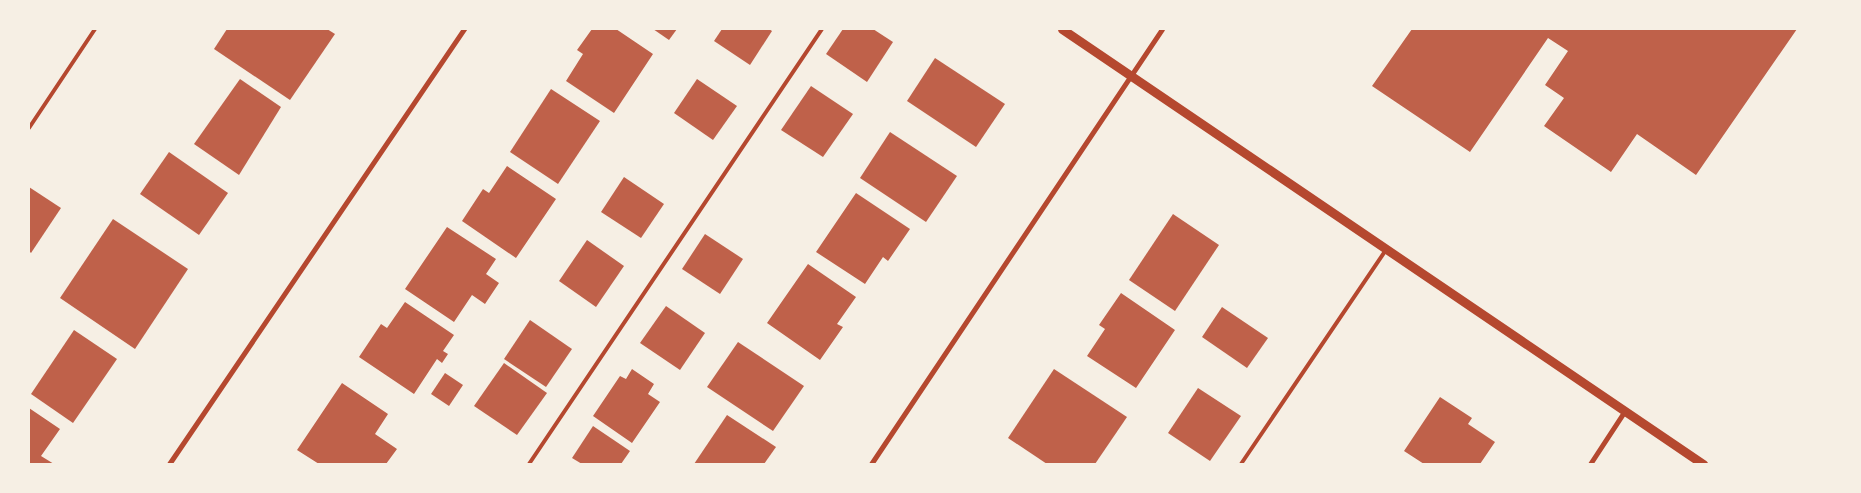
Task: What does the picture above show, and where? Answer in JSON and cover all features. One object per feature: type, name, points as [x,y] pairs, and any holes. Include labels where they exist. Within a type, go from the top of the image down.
[{"type":"street","points":[[169,464],[464,29]]},
{"type":"street","points":[[1062,29],[1703,464]]},
{"type":"street","points":[[871,464],[1162,29]]},
{"type":"street","points":[[1590,464],[1624,412]]},
{"type":"lane","points":[[29,128],[95,29]]},
{"type":"lane","points":[[529,464],[822,29]]},
{"type":"lane","points":[[1241,464],[1387,248]]},
{"type":"building","points":[[227,29],[327,29],[335,34],[290,100],[214,49]]},
{"type":"building","points":[[592,29],[616,29],[653,54],[614,113],[566,81],[583,54],[577,50]]},
{"type":"building","points":[[653,29],[677,29],[669,40]]},
{"type":"building","points":[[722,29],[769,29],[772,31],[750,65],[714,41]]},
{"type":"building","points":[[843,29],[873,29],[893,42],[867,82],[826,54]]},
{"type":"building","points":[[1412,29],[1797,29],[1696,175],[1637,134],[1611,172],[1544,126],[1564,98],[1545,85],[1568,51],[1548,38],[1470,152],[1372,86]]},
{"type":"building","points":[[935,58],[1005,104],[976,147],[907,101]]},
{"type":"building","points":[[240,79],[281,107],[239,175],[194,144]]},
{"type":"building","points":[[697,79],[737,106],[713,140],[674,113]]},
{"type":"building","points":[[811,86],[853,114],[823,157],[781,130]]},
{"type":"building","points":[[551,89],[600,121],[558,184],[510,152]]},
{"type":"building","points":[[890,132],[957,176],[926,222],[860,178]]},
{"type":"building","points":[[169,152],[228,193],[199,235],[140,194]]},
{"type":"building","points":[[507,166],[556,199],[516,258],[462,221],[483,189],[489,193]]},
{"type":"building","points":[[624,177],[664,204],[641,238],[601,212]]},
{"type":"building","points":[[29,187],[61,208],[31,253],[29,251]]},
{"type":"building","points":[[856,193],[910,229],[888,261],[883,257],[865,284],[816,252]]},
{"type":"building","points":[[1173,214],[1219,245],[1175,311],[1129,280]]},
{"type":"building","points":[[113,219],[188,269],[135,349],[60,298]]},
{"type":"building","points":[[447,227],[496,259],[486,274],[499,283],[485,304],[472,295],[454,322],[405,289]]},
{"type":"building","points":[[705,234],[743,259],[720,294],[682,269]]},
{"type":"building","points":[[587,240],[624,266],[596,307],[559,281]]},
{"type":"building","points":[[808,264],[856,297],[837,324],[843,327],[820,360],[767,323]]},
{"type":"building","points":[[1121,293],[1175,330],[1136,388],[1087,356],[1105,329],[1099,325]]},
{"type":"building","points":[[405,302],[454,335],[443,351],[448,354],[442,363],[437,359],[414,394],[359,357],[381,324],[387,328]]},
{"type":"building","points":[[666,306],[705,333],[680,370],[640,343]]},
{"type":"building","points":[[1222,307],[1268,338],[1247,368],[1202,337]]},
{"type":"building","points":[[530,320],[572,349],[546,387],[504,359]]},
{"type":"building","points":[[74,330],[117,359],[73,423],[31,394]]},
{"type":"building","points":[[738,342],[804,386],[773,431],[707,387]]},
{"type":"building","points":[[504,363],[547,393],[517,435],[474,406]]},
{"type":"building","points":[[632,369],[654,384],[648,394],[660,402],[632,443],[593,416],[620,376],[626,379]]},
{"type":"building","points":[[1054,369],[1127,417],[1095,464],[1047,464],[1008,438]]},
{"type":"building","points":[[445,373],[463,385],[449,406],[431,394]]},
{"type":"building","points":[[342,383],[388,414],[375,434],[397,449],[386,464],[319,464],[297,450]]},
{"type":"building","points":[[1198,388],[1241,416],[1210,461],[1168,433]]},
{"type":"building","points":[[1440,397],[1472,418],[1468,424],[1495,442],[1480,464],[1424,464],[1404,451]]},
{"type":"building","points":[[29,408],[60,429],[41,456],[54,464],[29,464]]},
{"type":"building","points":[[727,415],[776,447],[764,464],[694,464]]},
{"type":"building","points":[[593,426],[630,451],[621,464],[582,464],[572,458]]}]
